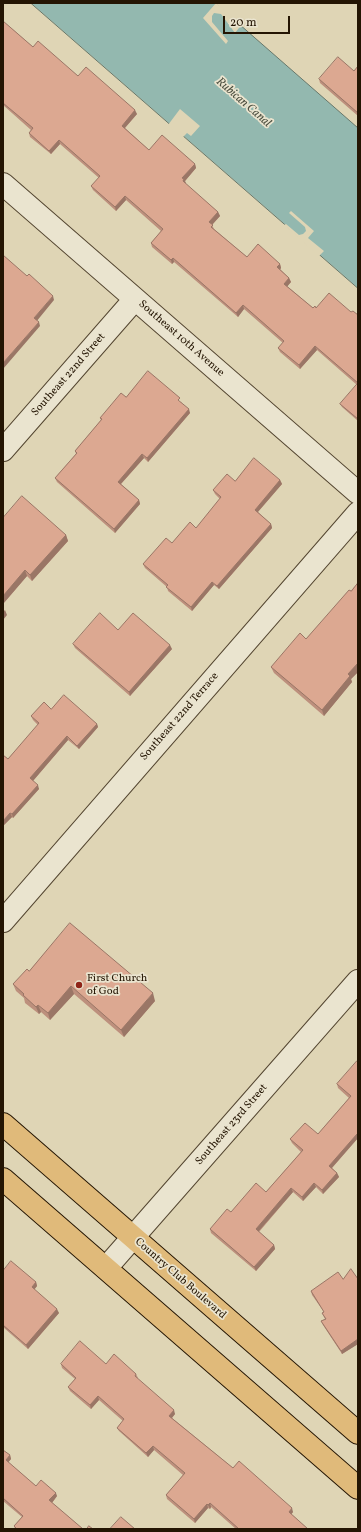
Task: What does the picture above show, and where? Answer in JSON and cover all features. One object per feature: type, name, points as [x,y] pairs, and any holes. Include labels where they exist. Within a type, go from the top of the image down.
[{"type":"main road","name":"Country Club Boulevard","points":[[3,1124],[358,1433]]},
{"type":"main road","points":[[3,1179],[358,1488]]},
{"type":"street","name":"Southeast 10th Avenue","points":[[3,184],[358,493]]},
{"type":"street","name":"Southeast 22nd Street","points":[[3,450],[135,299]]},
{"type":"street","name":"Southeast 22nd Terrace","points":[[3,921],[358,513]]},
{"type":"street","name":"Southeast 23rd Street","points":[[106,1268],[358,981]]},
{"type":"water","name":"Rubican Canal","points":[[31,3],[215,3],[358,128],[358,288]]},
{"type":"pier","points":[[216,3],[242,24],[235,33],[221,14],[214,13],[212,16],[212,22],[228,41],[226,44],[203,18]]},
{"type":"pier","points":[[180,109],[200,126],[191,136],[187,133],[182,138],[168,125]]},
{"type":"pier","points":[[291,211],[314,231],[308,238],[324,251],[319,256],[284,225],[286,224],[299,235],[306,231],[305,227],[289,213]]},
{"type":"building","points":[[3,21],[33,47],[38,41],[78,76],[86,67],[135,110],[122,126],[149,150],[162,135],[195,164],[182,178],[184,179],[183,181],[218,212],[209,222],[213,225],[211,227],[247,257],[258,244],[280,264],[277,267],[289,278],[284,284],[313,308],[315,306],[316,308],[329,293],[351,312],[353,311],[358,315],[358,383],[315,346],[299,365],[278,348],[284,341],[243,305],[236,313],[173,258],[171,260],[151,243],[163,229],[125,196],[115,207],[91,186],[100,176],[59,140],[49,151],[29,133],[33,128],[3,103]]},
{"type":"building","points":[[338,57],[354,71],[358,66],[358,113],[319,79]]},
{"type":"building","points":[[3,255],[27,276],[29,274],[53,296],[34,318],[39,322],[3,363]]},
{"type":"building","points":[[148,371],[180,398],[178,400],[189,409],[147,458],[142,454],[118,482],[139,500],[114,529],[55,478],[77,453],[75,451],[102,419],[100,418],[121,393],[126,397]]},
{"type":"building","points":[[358,383],[358,419],[340,404]]},
{"type":"building","points":[[254,458],[280,480],[255,510],[271,524],[217,586],[212,582],[191,607],[166,587],[168,585],[143,564],[166,538],[172,543],[190,522],[196,528],[221,497],[213,490],[227,474],[235,481]]},
{"type":"building","points":[[22,496],[66,535],[30,575],[25,570],[3,596],[3,518]]},
{"type":"building","points":[[358,583],[358,663],[348,674],[350,676],[322,710],[271,667],[300,633],[306,639],[349,590],[351,591]]},
{"type":"building","points":[[100,613],[118,630],[133,613],[170,645],[129,692],[73,644]]},
{"type":"building","points":[[64,695],[97,724],[77,746],[67,736],[30,778],[38,785],[12,814],[10,813],[3,821],[3,755],[8,759],[39,723],[31,716],[44,702],[51,709]]},
{"type":"building","name":"First Church of God","points":[[70,923],[153,993],[121,1030],[71,986],[48,1013],[38,1005],[36,1007],[13,984],[27,969],[29,971]]},
{"type":"building","points":[[357,1061],[358,1134],[329,1166],[337,1173],[322,1190],[314,1183],[302,1197],[291,1188],[256,1229],[274,1245],[254,1267],[210,1229],[227,1209],[231,1212],[256,1183],[266,1192],[303,1150],[290,1139],[305,1123],[318,1134],[351,1096],[337,1084]]},
{"type":"building","points":[[11,1261],[36,1282],[32,1287],[57,1309],[26,1345],[3,1325],[3,1271]]},
{"type":"building","points":[[351,1269],[358,1279],[358,1339],[341,1351],[321,1321],[326,1319],[322,1313],[324,1312],[311,1291],[338,1272],[343,1279]]},
{"type":"building","points":[[80,1341],[106,1364],[114,1354],[136,1374],[135,1376],[174,1410],[169,1416],[233,1468],[239,1461],[292,1508],[289,1512],[308,1529],[239,1529],[210,1503],[208,1505],[207,1504],[194,1519],[166,1495],[185,1473],[153,1446],[146,1453],[117,1428],[124,1419],[98,1396],[90,1405],[68,1387],[76,1378],[61,1364]]},
{"type":"building","points":[[3,1450],[10,1455],[6,1460],[36,1486],[41,1480],[56,1493],[49,1500],[83,1529],[17,1529],[14,1526],[23,1516],[3,1498]]},
{"type":"building","points":[[121,1517],[135,1529],[110,1529]]},
{"type":"place","name":"First Church of God","points":[[79,985]]}]
